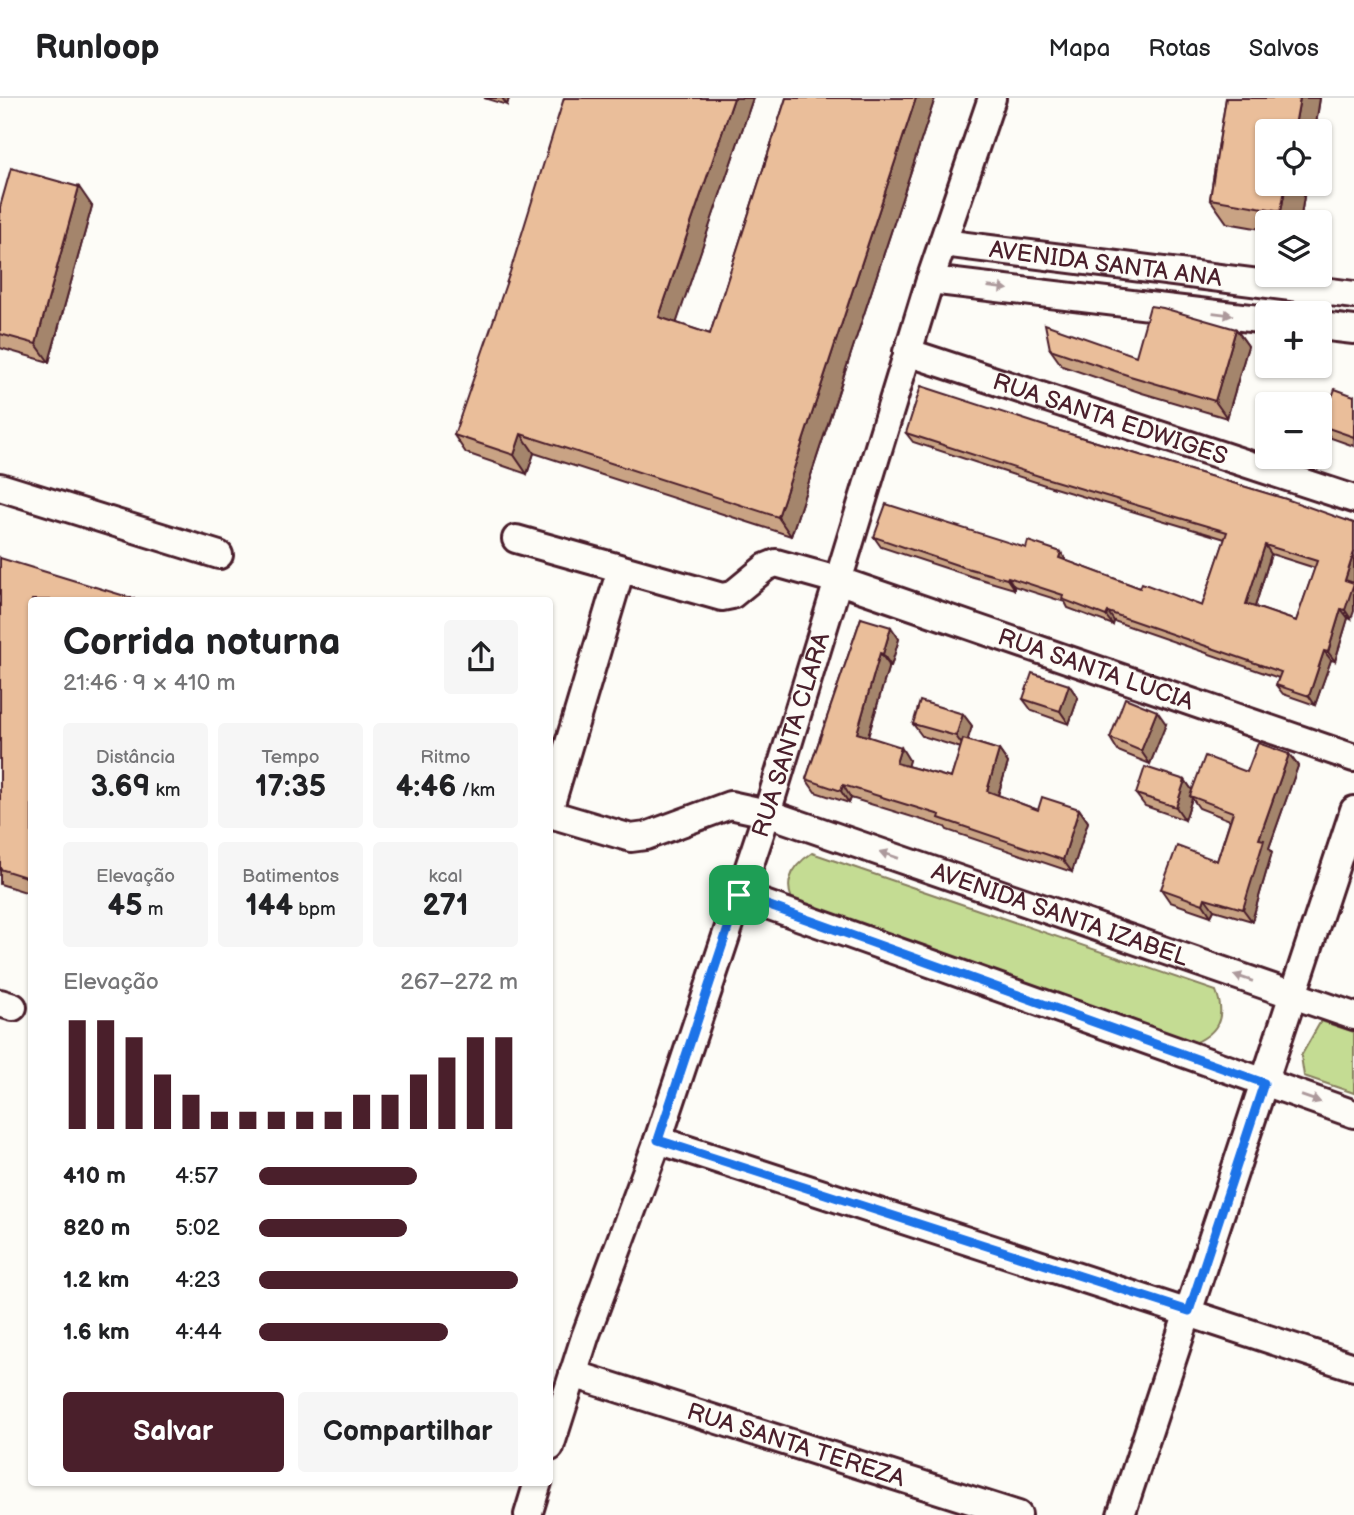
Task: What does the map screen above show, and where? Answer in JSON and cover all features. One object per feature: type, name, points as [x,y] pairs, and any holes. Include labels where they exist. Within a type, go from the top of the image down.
[{"type":"street","name":"RUA SANTA CLARA","points":[[553,1437],[573,1374],[658,1140],[767,813],[907,352],[992,98]]},
{"type":"street","name":"AVENIDA SANTA ANA","points":[[943,243],[1354,295]]},
{"type":"street","name":"AVENIDA SANTA ANA","points":[[930,279],[1255,319]]},
{"type":"street","points":[[1332,327],[1354,330]]},
{"type":"street","name":"RUA SANTA EDWIGES","points":[[907,352],[1354,499]]},
{"type":"street","points":[[0,486],[219,555]]},
{"type":"street","name":"RUA SANTA LÚCIA","points":[[516,539],[722,597],[732,595],[765,566],[776,563],[837,580],[1354,758]]},
{"type":"street","points":[[553,797],[621,569]]},
{"type":"street","name":"AVENIDA SANTA IZABEL","points":[[553,815],[631,838],[646,836],[730,805],[767,813],[1354,1016]]},
{"type":"street","points":[[1121,1515],[1354,810]]},
{"type":"street","points":[[739,895],[1354,1114]]},
{"type":"street","points":[[658,1140],[1354,1367]]},
{"type":"street","name":"RUA SANTA TEREZA","points":[[573,1374],[1018,1515]]},
{"type":"street","points":[[527,1515],[537,1486]]},
{"type":"green space","points":[[812,853],[1216,991],[1220,1017],[1207,1036],[1190,1045],[799,910],[790,894],[790,879],[798,865]]},
{"type":"green space","points":[[1321,1021],[1354,1032],[1354,1093],[1304,1076],[1301,1056]]},
{"type":"building","points":[[564,98],[734,98],[659,317],[710,334],[786,98],[916,98],[778,517],[521,434],[514,455],[454,435],[510,272]]},
{"type":"building","points":[[1226,98],[1300,98],[1296,119],[1255,119],[1255,196],[1284,196],[1281,210],[1210,199]]},
{"type":"building","points":[[11,168],[79,187],[36,344],[0,334],[0,207]]},
{"type":"building","points":[[1150,306],[1236,329],[1215,401],[1050,349],[1045,324],[1136,356]]},
{"type":"building","points":[[921,386],[1286,499],[1354,523],[1354,552],[1345,580],[1354,583],[1345,610],[1341,609],[1328,652],[1324,651],[1309,696],[1276,685],[1281,672],[1108,612],[1106,616],[1062,599],[1063,595],[1008,577],[1007,579],[963,567],[874,537],[886,504],[1026,548],[1028,541],[1061,552],[1059,558],[1140,588],[1142,583],[1202,606],[1227,532],[906,433]],"holes":[[[1265,545],[1317,561],[1296,621],[1246,604]]]},
{"type":"building","points":[[1335,389],[1354,396],[1354,437],[1332,429],[1332,398]]},
{"type":"building","points":[[0,558],[128,597],[28,597],[28,878],[0,869]]},
{"type":"building","points":[[861,618],[891,627],[883,654],[880,653],[857,733],[901,747],[896,763],[951,778],[963,739],[999,750],[987,791],[1038,810],[1042,797],[1079,809],[1063,860],[939,818],[940,815],[843,785],[841,791],[806,779]]},
{"type":"building","points":[[1032,673],[1069,685],[1060,711],[1023,699]]},
{"type":"building","points":[[1125,698],[1157,711],[1141,751],[1110,738]]},
{"type":"building","points":[[920,701],[963,714],[956,736],[913,724]]},
{"type":"building","points":[[1258,743],[1289,754],[1259,839],[1264,840],[1243,909],[1205,898],[1203,904],[1161,889],[1177,846],[1217,861],[1233,812],[1190,796],[1205,756],[1247,772]]},
{"type":"building","points":[[1145,767],[1185,780],[1176,807],[1136,794]]},
{"type":"route","points":[[739,895],[1264,1083],[1189,1311],[658,1140],[739,895]]}]
